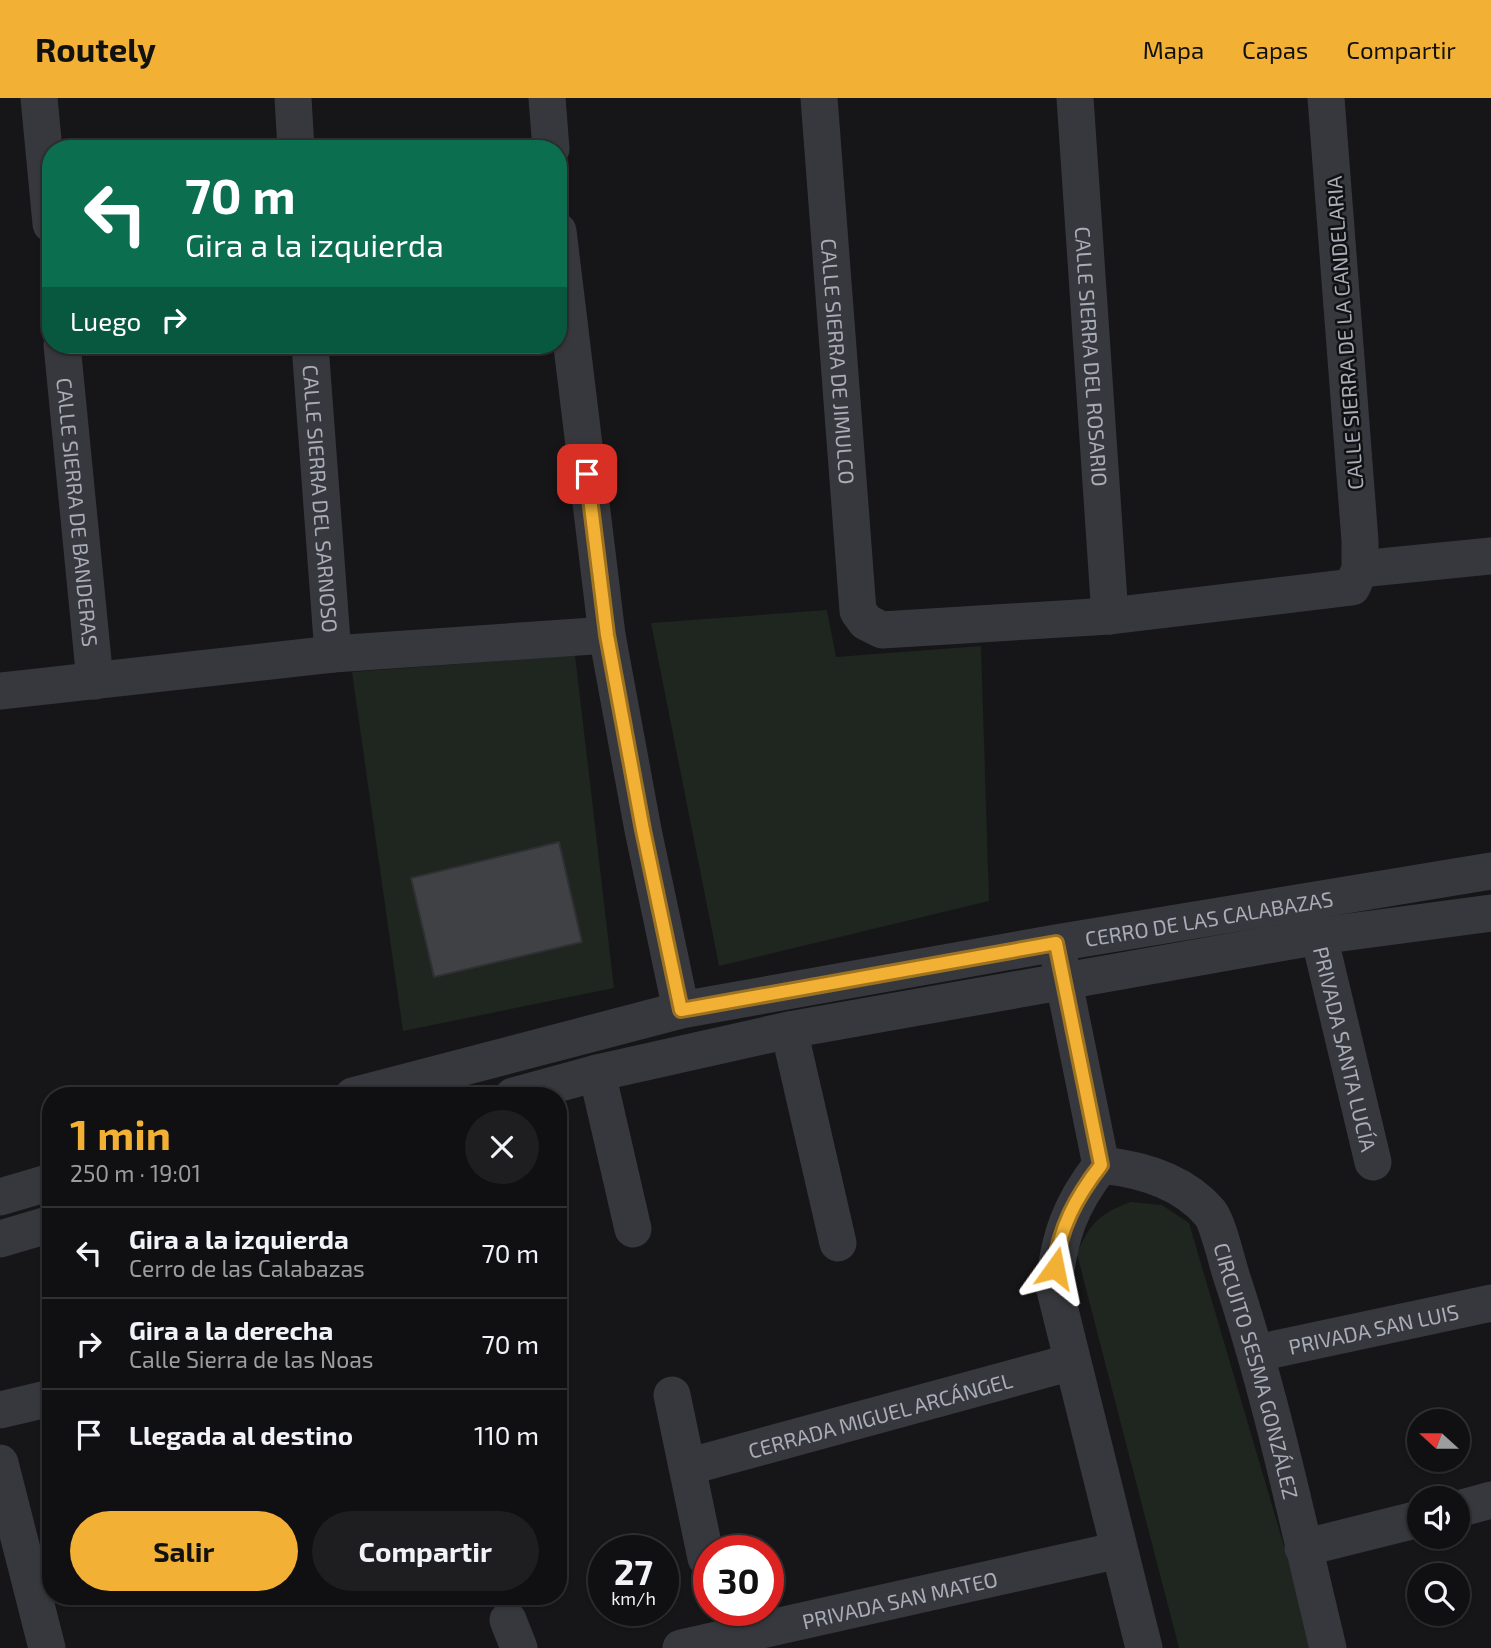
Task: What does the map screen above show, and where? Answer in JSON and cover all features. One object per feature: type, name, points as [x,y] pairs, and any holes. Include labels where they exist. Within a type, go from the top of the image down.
[{"type":"street","points":[[39,98],[43,140]]},
{"type":"street","points":[[293,98],[295,140]]},
{"type":"street","points":[[547,98],[550,140]]},
{"type":"street","name":"CALLE SIERRA DE JIMULCO","points":[[819,98],[858,611],[866,622],[882,630],[1110,617]]},
{"type":"street","name":"CALLE SIERRA DEL ROSARIO","points":[[1075,98],[1110,617]]},
{"type":"street","name":"CALLE SIERRA DE LA CANDELARIA","points":[[1326,98],[1360,569]]},
{"type":"street","points":[[567,305],[607,635],[643,830],[681,1010]]},
{"type":"street","name":"CALLE SIERRA DE BANDERAS","points":[[63,354],[95,681]]},
{"type":"street","name":"CALLE SIERRA DEL SARNOSO","points":[[311,354],[333,654]]},
{"type":"street","points":[[1110,617],[1352,587],[1360,569],[1491,556]]},
{"type":"street","points":[[0,691],[333,654],[607,635]]},
{"type":"street","name":"CERRO DE LAS CALABAZAS","points":[[387,1087],[681,1010],[1056,943],[1491,871]]},
{"type":"street","name":"CERRO DE LAS CALABAZAS","points":[[546,1087],[789,1030],[1319,936],[1491,913]]},
{"type":"street","name":"PRIVADA SANTA LUCÍA","points":[[1319,936],[1373,1161]]},
{"type":"street","points":[[1056,943],[1101,1165],[1083,1188],[1068,1216],[1057,1251],[1054,1286],[1144,1648]]},
{"type":"street","points":[[789,1030],[838,1243]]},
{"type":"street","points":[[597,1073],[633,1229]]},
{"type":"street","name":"CIRCUITO SESMA GONZÁLEZ","points":[[1101,1165],[1129,1168],[1161,1178],[1187,1193],[1211,1214],[1257,1353],[1328,1648]]},
{"type":"street","points":[[0,1197],[42,1185]]},
{"type":"street","points":[[0,1239],[42,1227]]},
{"type":"street","name":"PRIVADA SAN LUIS","points":[[1257,1353],[1491,1303]]},
{"type":"street","name":"CERRADA MIGUEL ARCÁNGEL","points":[[687,1467],[1072,1362]]},
{"type":"street","points":[[672,1395],[701,1535]]},
{"type":"street","points":[[0,1410],[42,1400]]},
{"type":"street","points":[[0,1463],[42,1595]]},
{"type":"street","points":[[1470,1506],[1491,1500]]},
{"type":"street","points":[[1303,1548],[1407,1521]]},
{"type":"street","name":"PRIVADA SAN MATEO","points":[[681,1648],[1119,1550]]},
{"type":"street","points":[[44,1605],[47,1648]]},
{"type":"shaded area","points":[[827,610],[836,657],[981,646],[989,901],[719,966],[651,623]]},
{"type":"shaded area","points":[[575,655],[614,988],[403,1031],[352,672]]},
{"type":"shaded area","points":[[1131,1202],[1162,1205],[1189,1223],[1314,1648],[1179,1648],[1077,1254],[1091,1227],[1103,1215]]},
{"type":"building","points":[[559,842],[582,942],[434,977],[411,878]]},
{"type":"route","points":[[587,474],[607,635],[643,830],[681,1010],[1056,943],[1101,1165],[1083,1188],[1068,1216],[1057,1251],[1055,1268]]}]
